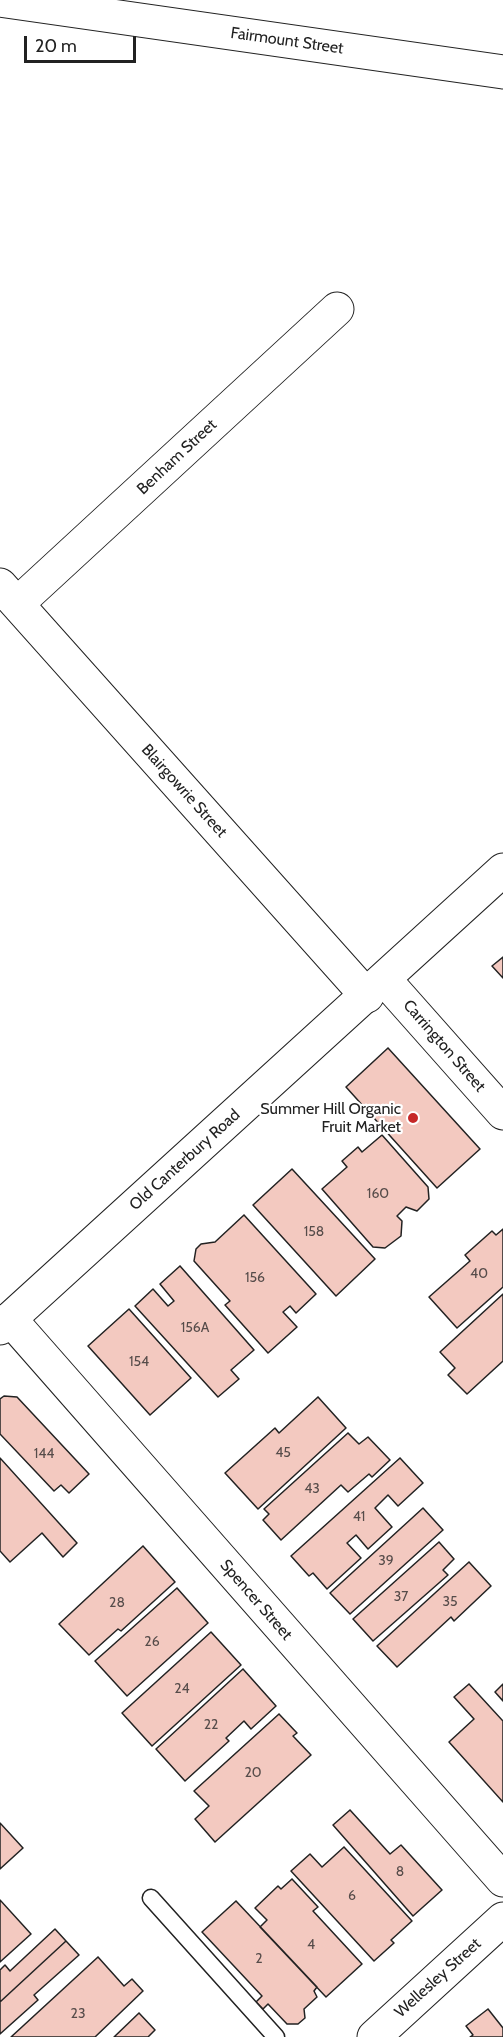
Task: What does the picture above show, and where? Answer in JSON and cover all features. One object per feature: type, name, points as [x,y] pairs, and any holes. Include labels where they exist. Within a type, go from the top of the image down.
[{"type":"street","name":"Fairmount Street","points":[[0,0],[503,72]]},
{"type":"street","name":"Benham Street","points":[[8,595],[336,309]]},
{"type":"street","name":"Blairgowrie Street","points":[[8,595],[376,988]]},
{"type":"street","name":"Old Canterbury Road","points":[[5,1324],[503,870]]},
{"type":"street","name":"Carrington Street","points":[[376,988],[503,1113]]},
{"type":"street","name":"Spencer Street","points":[[5,1324],[503,1880]]},
{"type":"street","name":"Wellesley Street","points":[[374,2037],[501,1924]]},
{"type":"lane","points":[[151,1898],[276,2037]]},
{"type":"building","points":[[503,957],[503,978],[492,966]]},
{"type":"building","name":"Summer Hill Organic Fruit Market","points":[[388,1048],[480,1149],[437,1188],[346,1087]]},
{"type":"building","points":[[382,1135],[428,1187],[429,1199],[417,1211],[406,1207],[397,1216],[402,1221],[401,1236],[385,1248],[373,1247],[322,1189],[347,1167],[342,1161],[358,1147],[362,1152]]},
{"type":"building","points":[[292,1169],[375,1259],[336,1296],[253,1205]]},
{"type":"building","points":[[244,1215],[316,1294],[296,1313],[290,1306],[283,1312],[297,1327],[268,1353],[225,1305],[230,1301],[194,1261],[196,1249],[201,1244],[215,1242]]},
{"type":"building","points":[[503,1229],[503,1287],[457,1328],[429,1297],[470,1261],[465,1255],[492,1231],[496,1235]]},
{"type":"building","points":[[180,1266],[254,1350],[231,1370],[239,1379],[218,1397],[135,1306],[153,1289],[168,1306],[174,1301],[160,1284]]},
{"type":"building","points":[[503,1294],[503,1361],[467,1394],[448,1375],[455,1368],[440,1352]]},
{"type":"building","points":[[129,1309],[191,1378],[150,1415],[88,1346]]},
{"type":"building","points":[[4,1396],[17,1397],[89,1474],[69,1493],[61,1485],[54,1491],[0,1434],[0,1399]]},
{"type":"building","points":[[318,1397],[346,1428],[258,1509],[225,1473],[275,1428],[279,1433]]},
{"type":"building","points":[[348,1433],[359,1444],[368,1437],[390,1460],[372,1477],[369,1474],[348,1492],[341,1485],[281,1540],[263,1520],[269,1514],[264,1509]]},
{"type":"building","points":[[0,1458],[77,1543],[63,1557],[42,1533],[10,1562],[0,1551]]},
{"type":"building","points":[[400,1458],[423,1483],[398,1506],[388,1495],[375,1508],[392,1527],[368,1549],[356,1535],[347,1543],[361,1558],[327,1589],[313,1573],[309,1576],[291,1556]]},
{"type":"building","points":[[423,1508],[443,1530],[350,1614],[330,1593]]},
{"type":"building","points":[[439,1542],[454,1559],[443,1570],[448,1575],[373,1641],[353,1619]]},
{"type":"building","points":[[143,1546],[175,1582],[121,1631],[118,1629],[89,1655],[59,1624]]},
{"type":"building","points":[[469,1562],[491,1586],[454,1621],[451,1617],[397,1667],[377,1646]]},
{"type":"building","points":[[177,1588],[208,1623],[127,1696],[95,1661]]},
{"type":"building","points":[[211,1632],[241,1665],[152,1746],[122,1713]]},
{"type":"building","points":[[243,1669],[276,1706],[251,1729],[244,1721],[226,1738],[229,1741],[185,1781],[156,1749]]},
{"type":"building","points":[[469,1684],[503,1721],[503,1802],[449,1742],[474,1719],[454,1697]]},
{"type":"building","points":[[503,1684],[503,1701],[495,1692]]},
{"type":"building","points":[[279,1714],[297,1733],[293,1736],[311,1755],[215,1842],[195,1819],[209,1806],[194,1791]]},
{"type":"building","points":[[350,1810],[390,1854],[401,1845],[442,1890],[413,1916],[333,1825]]},
{"type":"building","points":[[0,1823],[23,1848],[0,1869]]},
{"type":"building","points":[[344,1847],[412,1921],[391,1940],[394,1943],[374,1961],[291,1871],[310,1854],[322,1867]]},
{"type":"building","points":[[292,1879],[318,1907],[313,1911],[362,1964],[326,1997],[260,1927],[267,1920],[255,1908],[278,1886],[281,1889]]},
{"type":"building","points":[[0,1900],[31,1934],[0,1962]]},
{"type":"building","points":[[236,1901],[317,1987],[314,1991],[317,1997],[304,2009],[305,2018],[298,2024],[287,2024],[268,2004],[263,2009],[256,2002],[262,1996],[202,1932]]},
{"type":"building","points":[[55,1929],[66,1941],[0,2002],[0,1970],[5,1965],[10,1971]]},
{"type":"building","points":[[66,1941],[79,1955],[34,1995],[38,2000],[0,2034],[0,2002]]},
{"type":"building","points":[[98,1957],[124,1986],[132,1979],[143,1991],[95,2037],[11,2037]]},
{"type":"building","points":[[488,2009],[503,2028],[503,2037],[470,2037],[473,2035],[466,2026]]},
{"type":"building","points":[[139,2013],[155,2030],[148,2037],[114,2037]]},
{"type":"place","name":"Summer Hill Organic Fruit Market","points":[[413,1118]]}]
